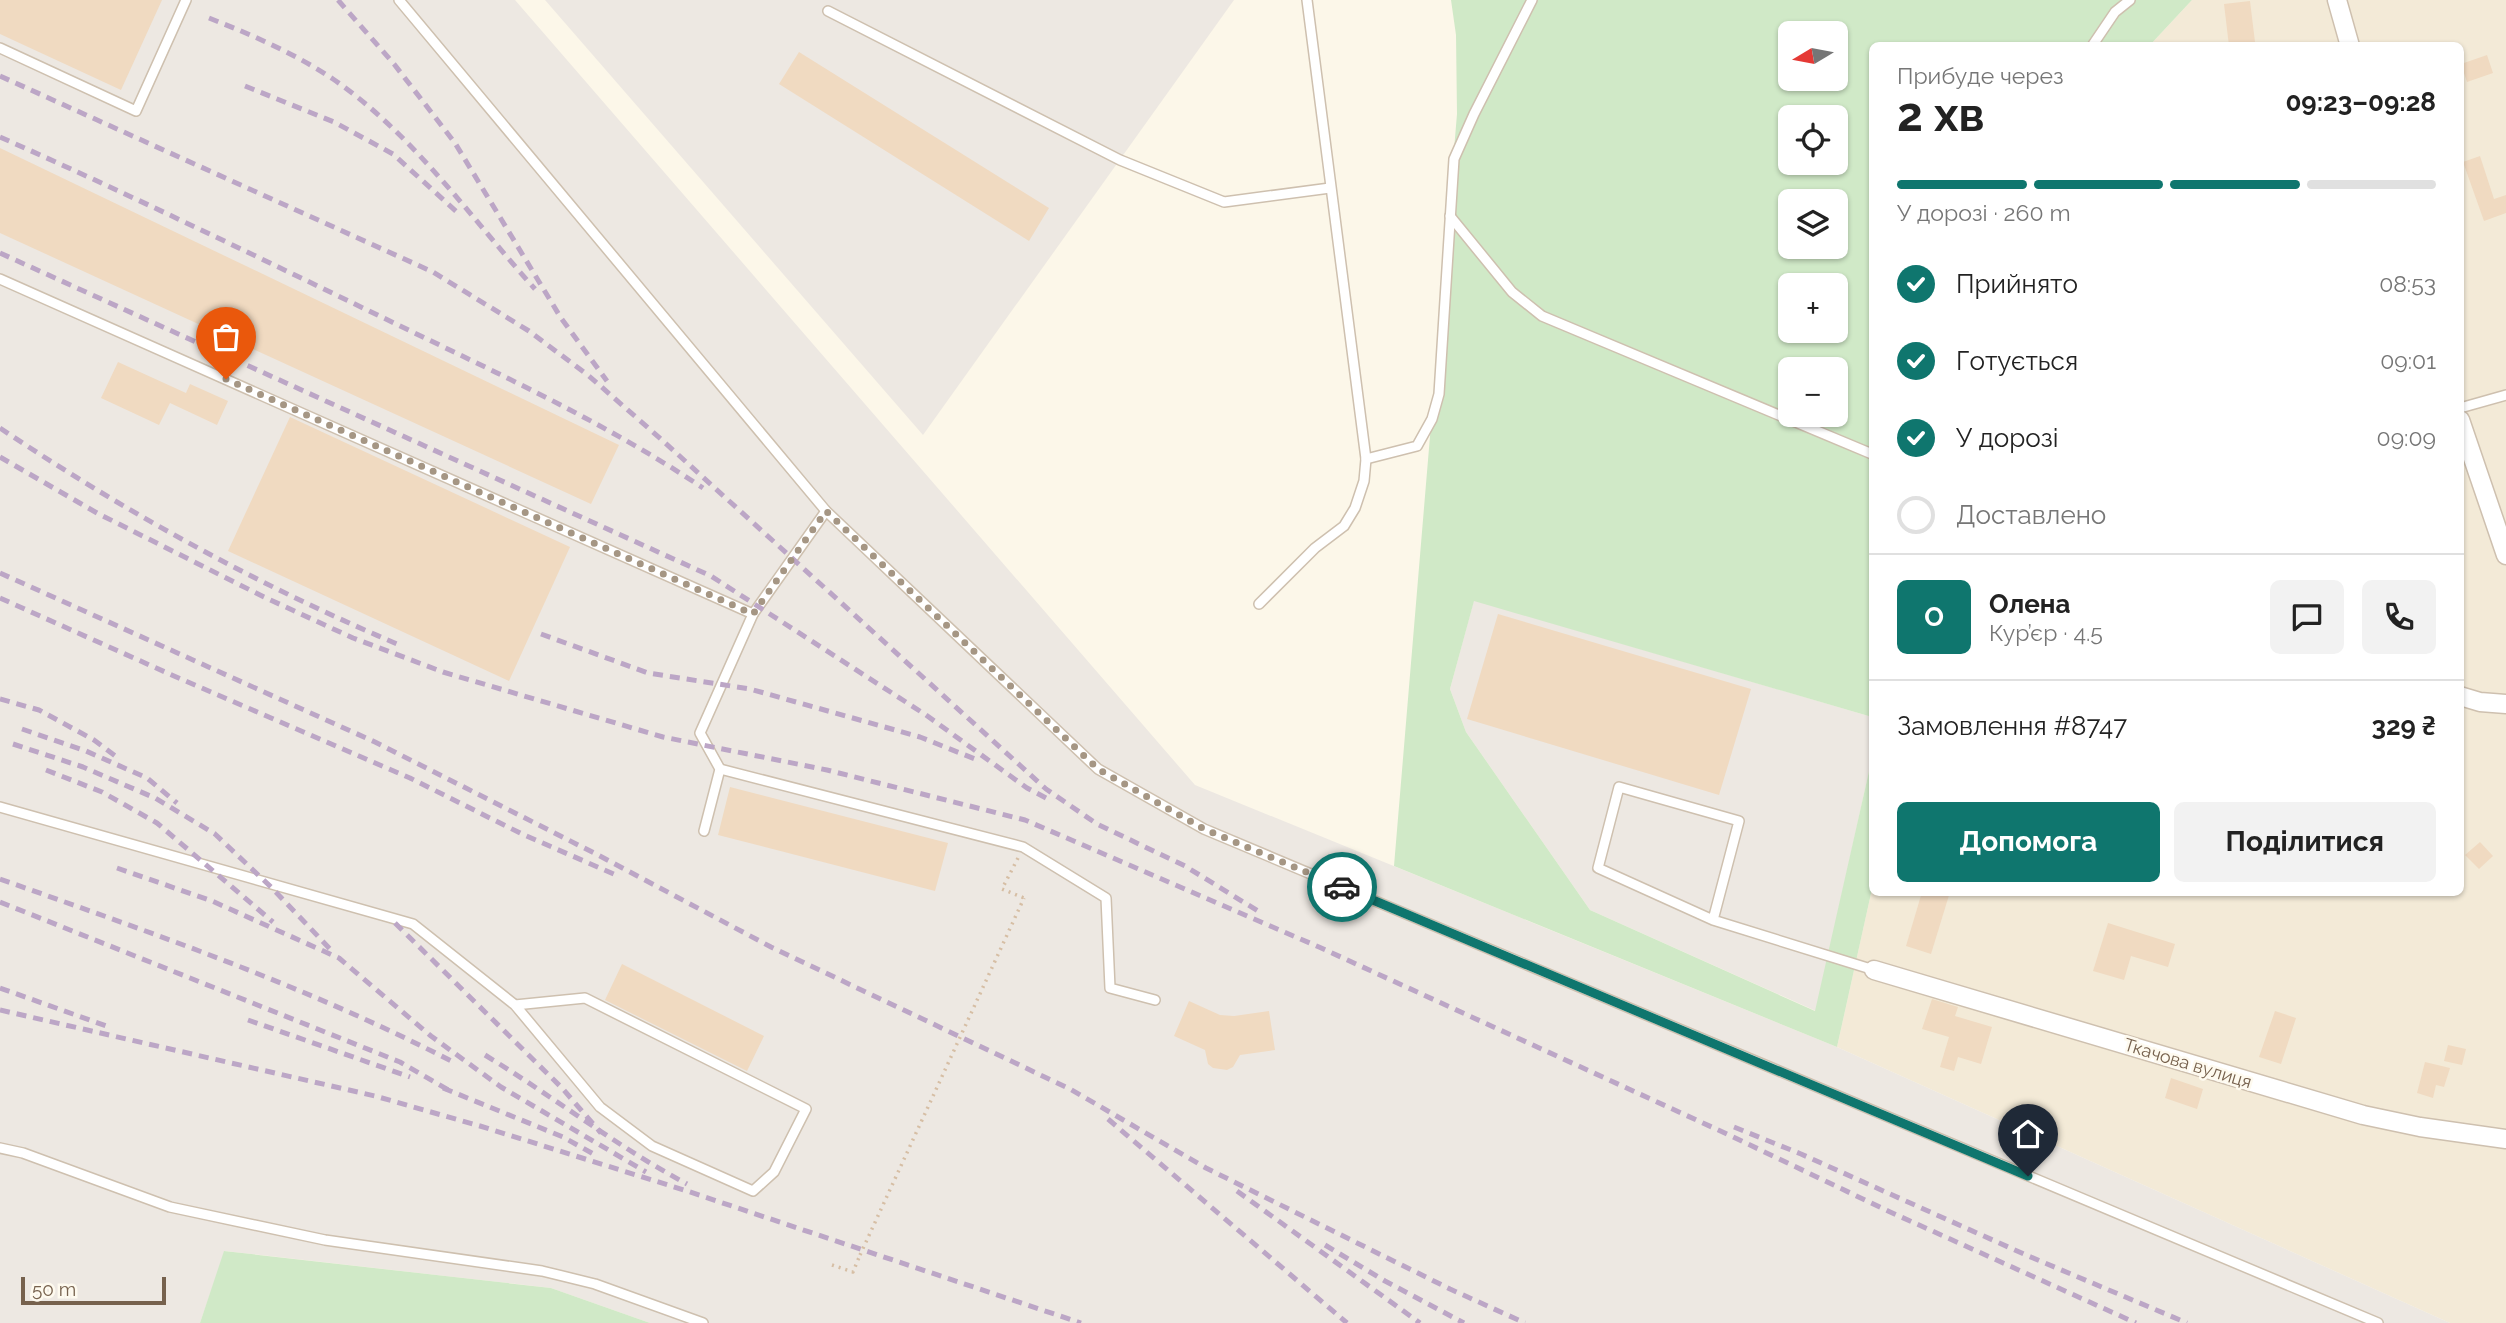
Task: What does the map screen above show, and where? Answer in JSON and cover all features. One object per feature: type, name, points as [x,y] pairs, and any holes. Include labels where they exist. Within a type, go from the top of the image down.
[{"type":"street","points":[[2337,0],[2349,42]]},
{"type":"street","points":[[2464,432],[2506,555]]},
{"type":"street","points":[[2464,697],[2480,702],[2506,704]]},
{"type":"street","name":"Ткачова вулиця","points":[[1874,970],[2363,1115],[2420,1127],[2506,1139]]},
{"type":"lane","points":[[0,48],[136,111],[187,0]]},
{"type":"lane","points":[[399,0],[826,511],[1098,769],[1204,829],[2378,1323]]},
{"type":"lane","points":[[1259,604],[1315,548],[1344,526],[1355,508],[1364,481],[1366,459],[1307,0]]},
{"type":"lane","points":[[1366,459],[1417,446],[1432,419],[1439,394],[1454,159],[1531,0]]},
{"type":"lane","points":[[2095,42],[2115,12],[2130,0]]},
{"type":"lane","points":[[828,11],[1120,160],[1224,202],[1330,188]]},
{"type":"lane","points":[[1450,215],[1512,292],[1542,316],[1869,453]]},
{"type":"lane","points":[[0,279],[753,614]]},
{"type":"lane","points":[[2464,407],[2506,395]]},
{"type":"lane","points":[[704,831],[720,769],[700,733],[753,614],[826,511]]},
{"type":"lane","points":[[720,769],[1023,846],[1106,898],[1110,988],[1155,1000]]},
{"type":"lane","points":[[1713,920],[1739,821],[1619,787],[1598,869],[1713,920],[1874,970]]},
{"type":"lane","points":[[0,807],[413,924],[515,1004],[600,1107],[652,1146],[753,1191],[774,1172],[806,1109],[585,998],[515,1004]]},
{"type":"lane","points":[[0,1148],[23,1153],[170,1207],[325,1240],[542,1271],[595,1284],[703,1323]]},
{"type":"path","points":[[832,1265],[853,1272],[1024,898],[1002,888],[1023,846]]},
{"type":"shaded area","points":[[0,0],[515,0],[1195,785],[1837,1047],[2450,1323],[650,1323],[551,1288],[225,1251],[200,1323],[0,1323]]},
{"type":"shaded area","points":[[545,0],[1234,0],[923,435]]},
{"type":"shaded area","points":[[2192,0],[2506,0],[2506,1323],[2450,1323],[1837,1047],[1870,896],[2464,896],[2464,42],[2153,42]]},
{"type":"shaded area","points":[[1474,600],[1869,716],[1869,772],[1816,1011],[1590,910],[1466,732],[1450,689]]},
{"type":"green space","points":[[1451,0],[2192,0],[2153,42],[1869,42],[1869,716],[1474,601],[1450,689],[1466,732],[1590,910],[1815,1011],[1869,771],[1870,896],[1837,1047],[1394,866],[1457,114],[1456,35]]},
{"type":"green space","points":[[224,1251],[551,1288],[650,1323],[200,1323]]},
{"type":"building","points":[[0,0],[162,0],[121,90],[0,34]]},
{"type":"building","points":[[2250,1],[2255,42],[2229,42],[2224,4]]},
{"type":"building","points":[[799,52],[1049,208],[1029,241],[779,84]]},
{"type":"building","points":[[2487,55],[2493,73],[2467,82],[2464,63]]},
{"type":"building","points":[[0,148],[619,445],[591,504],[0,233]]},
{"type":"building","points":[[2480,156],[2494,199],[2506,195],[2506,213],[2484,221],[2464,162]]},
{"type":"building","points":[[118,362],[186,393],[190,384],[228,401],[217,425],[170,403],[159,425],[101,398]]},
{"type":"building","points":[[290,417],[570,547],[509,681],[228,551]]},
{"type":"building","points":[[1498,614],[1751,689],[1719,795],[1467,719]]},
{"type":"building","points":[[730,787],[948,843],[935,891],[718,835]]},
{"type":"building","points":[[2480,842],[2493,856],[2479,869],[2465,855]]},
{"type":"building","points":[[1921,896],[1949,896],[1931,954],[1906,946]]},
{"type":"building","points":[[2108,923],[2175,944],[2168,967],[2131,956],[2124,980],[2093,971]]},
{"type":"building","points":[[622,964],[764,1036],[747,1071],[605,1000]]},
{"type":"building","points":[[1932,999],[1958,1007],[1955,1016],[1992,1027],[1981,1064],[1958,1057],[1954,1071],[1940,1067],[1949,1037],[1922,1029]]},
{"type":"building","points":[[1189,1001],[1220,1015],[1234,1016],[1269,1011],[1275,1050],[1240,1055],[1233,1067],[1227,1070],[1213,1068],[1208,1064],[1205,1050],[1174,1036]]},
{"type":"building","points":[[2275,1011],[2296,1018],[2281,1064],[2259,1057]]},
{"type":"building","points":[[2448,1045],[2466,1049],[2462,1065],[2444,1061]]},
{"type":"building","points":[[2425,1062],[2450,1068],[2444,1087],[2436,1085],[2433,1098],[2417,1093]]},
{"type":"building","points":[[2171,1078],[2203,1089],[2197,1109],[2165,1098]]},
{"type":"railway","points":[[338,0],[394,64],[455,143],[561,318],[607,381]]},
{"type":"railway","points":[[209,18],[303,61],[362,101],[440,178],[535,289]]},
{"type":"railway","points":[[0,76],[433,272],[529,331],[589,376],[662,440],[1046,789],[1097,824],[1185,866],[1258,911]]},
{"type":"railway","points":[[245,86],[334,122],[393,154],[458,213]]},
{"type":"railway","points":[[0,137],[512,380],[629,442],[703,488]]},
{"type":"railway","points":[[0,253],[711,576],[926,715],[1027,788],[1050,800]]},
{"type":"railway","points":[[0,428],[95,489],[193,545],[294,597],[397,644]]},
{"type":"railway","points":[[0,457],[97,513],[264,597],[353,638],[443,672],[663,737],[827,770],[1025,820],[1319,947],[2136,1323]]},
{"type":"railway","points":[[0,573],[375,742],[598,855],[771,947],[1070,1089],[1206,1168],[1450,1289],[1525,1323]]},
{"type":"railway","points":[[0,598],[410,778],[522,834],[616,875]]},
{"type":"railway","points":[[541,634],[648,673],[750,689],[920,737],[975,759]]},
{"type":"railway","points":[[0,699],[39,710],[94,740],[118,758]]},
{"type":"railway","points":[[22,729],[86,751],[147,778],[177,803]]},
{"type":"railway","points":[[13,744],[83,767],[155,798],[215,834],[272,888],[331,950]]},
{"type":"railway","points":[[46,770],[102,792],[157,823],[273,922]]},
{"type":"railway","points":[[117,868],[212,901],[339,958],[431,1036],[501,1087],[646,1172]]},
{"type":"railway","points":[[0,879],[174,941],[288,986],[455,1063]]},
{"type":"railway","points":[[0,902],[400,1062],[452,1092]]},
{"type":"railway","points":[[395,923],[562,1088],[601,1133]]},
{"type":"railway","points":[[0,988],[112,1028]]},
{"type":"railway","points":[[0,1010],[375,1096],[480,1126],[684,1190],[1081,1323]]},
{"type":"railway","points":[[248,1020],[410,1077]]},
{"type":"railway","points":[[485,1055],[635,1154],[687,1184]]},
{"type":"railway","points":[[443,1088],[563,1137],[597,1156]]},
{"type":"railway","points":[[1108,1119],[1347,1323]]},
{"type":"railway","points":[[1734,1127],[2187,1323]]},
{"type":"railway","points":[[1237,1191],[1420,1323]]},
{"type":"railway","points":[[1325,1245],[1464,1323]]},
{"type":"way so far","points":[[226,379],[753,614],[826,511],[1098,769],[1204,829],[1342,887]]},
{"type":"route","points":[[1342,887],[2028,1176]]}]
